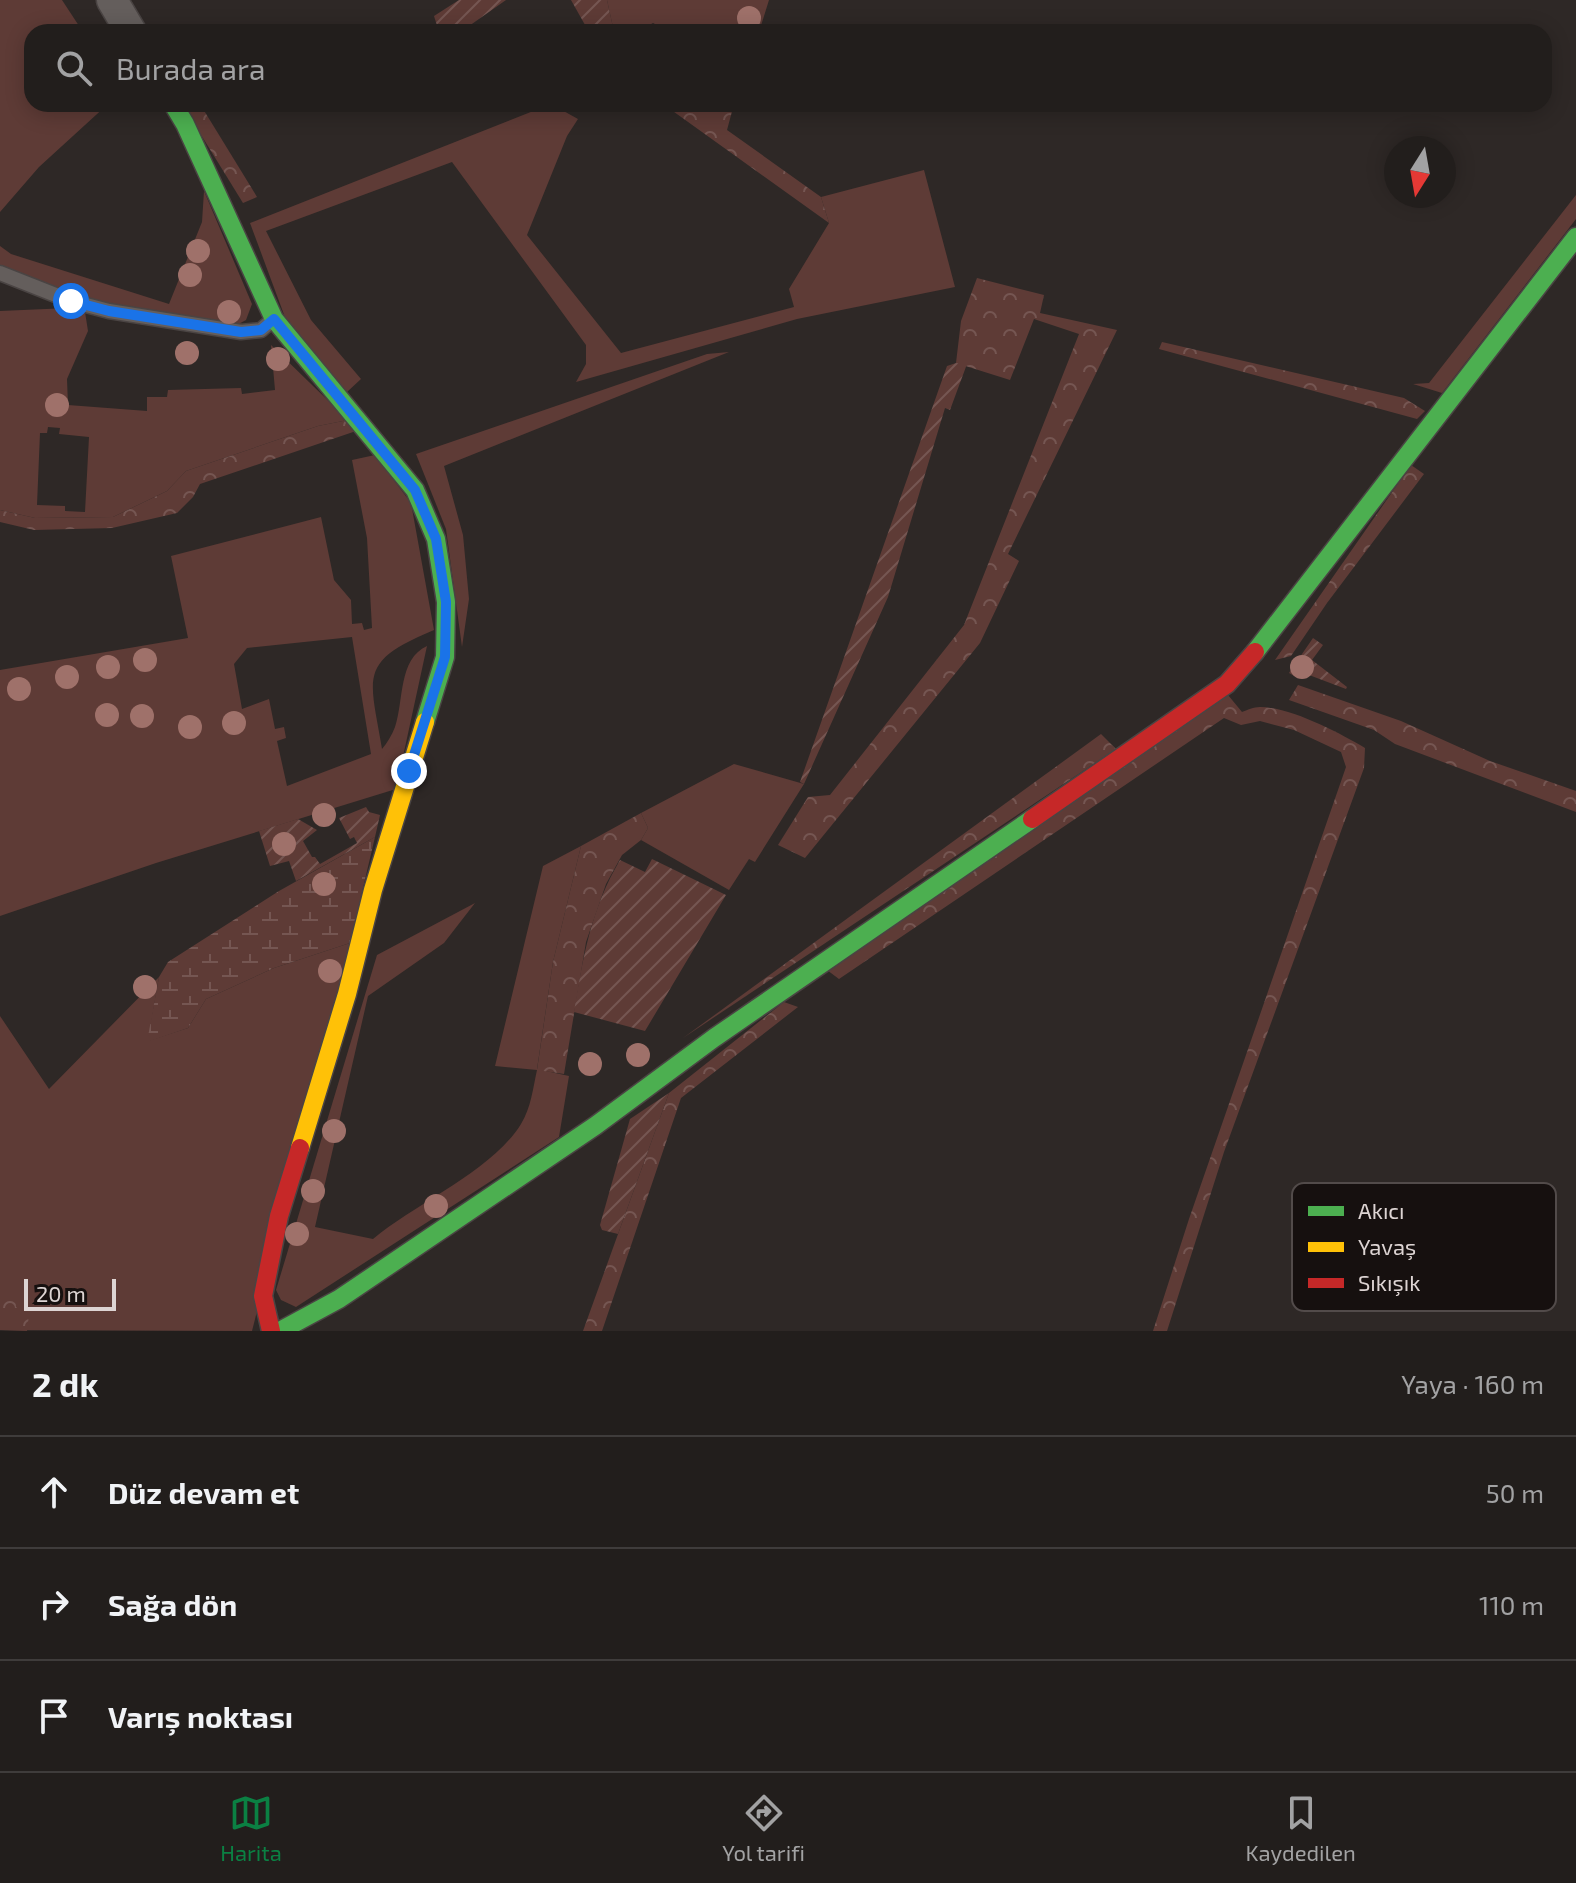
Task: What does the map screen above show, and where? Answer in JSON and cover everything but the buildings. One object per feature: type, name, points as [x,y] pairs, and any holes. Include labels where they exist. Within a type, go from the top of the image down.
[{"type":"street","points":[[112,0],[126,24]]},
{"type":"street","points":[[178,112],[274,319],[415,490],[436,539],[446,602],[445,657],[373,890],[347,994],[279,1216],[263,1296],[271,1331]]},
{"type":"street","points":[[280,1331],[339,1299],[582,1135],[726,1029],[1227,684],[1247,663],[1576,237]]},
{"type":"lane","points":[[0,273],[71,301],[109,311],[241,332],[261,330],[274,319]]},
{"type":"green space","points":[[0,0],[62,0],[78,24],[24,24],[24,112],[99,112],[39,167],[0,212]]},
{"type":"green space","points":[[459,0],[506,0],[472,24],[436,24],[434,16]]},
{"type":"green space","points":[[571,0],[607,0],[612,24],[584,24]]},
{"type":"green space","points":[[607,0],[769,0],[762,24],[612,24]]},
{"type":"green space","points":[[187,112],[205,112],[257,197],[243,203]]},
{"type":"green space","points":[[531,112],[565,112],[578,119],[567,136],[527,235],[621,353],[794,307],[789,289],[829,223],[821,197],[924,170],[955,287],[797,319],[576,382],[586,364],[586,345],[452,162],[266,231],[311,320],[361,379],[347,392],[289,328],[250,223]]},
{"type":"green space","points":[[674,112],[732,112],[727,130],[821,197],[829,223]]},
{"type":"green space","points":[[204,191],[252,304],[246,320],[233,327],[89,300],[0,267],[0,246],[11,254],[169,304],[202,222]]},
{"type":"green space","points":[[1576,195],[1576,219],[1442,393],[1413,384],[1429,383]]},
{"type":"green space","points":[[977,278],[1044,295],[1040,313],[1117,330],[1008,554],[1019,561],[980,643],[805,858],[778,845],[808,797],[830,795],[964,625],[1079,334],[1034,319],[1010,380],[956,363],[961,321]]},
{"type":"green space","points":[[69,308],[85,312],[88,331],[67,379],[68,405],[147,411],[147,397],[167,397],[168,390],[241,388],[242,394],[275,390],[271,345],[348,420],[318,426],[186,471],[167,491],[113,517],[35,518],[0,510],[0,311]],"holes":[[[48,427],[60,428],[59,434],[89,437],[85,512],[65,511],[65,506],[37,505],[40,433],[47,433]]]},
{"type":"green space","points":[[1162,342],[1404,398],[1425,411],[1417,419],[1159,349]]},
{"type":"green space","points":[[729,352],[444,466],[463,535],[469,599],[462,647],[446,529],[416,454],[707,354]]},
{"type":"green space","points":[[967,364],[950,410],[945,408],[888,597],[804,784],[800,782],[947,366]]},
{"type":"green space","points":[[348,420],[356,431],[200,484],[193,497],[177,513],[112,528],[34,530],[0,522],[0,510],[35,518],[113,517],[167,491],[186,471],[318,426]]},
{"type":"green space","points":[[375,455],[411,503],[434,630],[392,652],[381,662],[375,674],[374,704],[382,749],[395,727],[411,660],[427,646],[396,789],[156,863],[0,916],[0,670],[188,638],[171,556],[321,517],[334,580],[351,600],[352,624],[362,623],[364,630],[372,628],[367,538],[352,460]],"holes":[[[352,637],[371,754],[287,786],[277,741],[286,738],[284,727],[275,729],[269,699],[242,709],[234,664],[247,648]]]},
{"type":"green space","points":[[1411,465],[1424,474],[1291,656],[1275,660]]},
{"type":"green space","points":[[1313,638],[1323,645],[1312,660],[1346,689],[1309,675],[1296,677],[1289,673]]},
{"type":"green space","points":[[1298,685],[1401,721],[1490,761],[1576,791],[1576,812],[1395,744],[1374,730],[1289,700]]},
{"type":"green space","points":[[1228,695],[1242,712],[1258,707],[1286,711],[1342,735],[1365,748],[1364,768],[1224,1152],[1167,1331],[1153,1331],[1346,767],[1341,752],[1294,730],[1260,721],[1241,725],[1224,718],[839,979],[827,970]]},
{"type":"green space","points":[[1101,734],[1116,749],[683,1038]]},
{"type":"green space","points":[[734,764],[804,784],[755,862],[749,859],[729,890],[641,840],[648,828],[641,813]]},
{"type":"green space","points":[[366,807],[369,812],[380,815],[375,837],[296,881],[289,861],[270,866],[259,831],[298,819],[317,830],[303,841],[320,864],[357,843],[354,837],[350,839],[339,818]]},
{"type":"green space","points":[[641,813],[648,828],[641,840],[622,855],[606,884],[586,942],[564,1074],[537,1070],[553,962],[581,846]]},
{"type":"green space","points":[[375,837],[350,943],[274,968],[206,999],[188,1028],[147,1042],[159,977],[168,962],[279,891]]},
{"type":"green space","points":[[581,846],[553,962],[537,1069],[569,1076],[559,1137],[296,1307],[281,1300],[276,1290],[377,955],[475,903],[444,943],[368,996],[315,1227],[373,1239],[473,1172],[508,1141],[521,1124],[537,1070],[495,1066],[543,866]]},
{"type":"green space","points":[[652,859],[726,895],[645,1031],[574,1012],[590,934],[610,878],[620,860],[645,872]]},
{"type":"green space","points":[[350,943],[252,1331],[0,1330],[0,1016],[49,1089],[159,977],[148,1041],[188,1028],[206,999],[274,968]]},
{"type":"green space","points":[[784,1002],[798,1007],[681,1098],[602,1331],[583,1331],[669,1093]]},
{"type":"green space","points":[[669,1093],[618,1234],[602,1230],[600,1225],[630,1119]]},
{"type":"green space","points":[[11,1270],[24,1279],[15,1294],[16,1307],[29,1315],[27,1331],[0,1330],[0,1277]]},
{"type":"traffic: fast","points":[[178,112],[274,319],[415,490],[436,539],[446,602],[445,657],[425,722]]},
{"type":"traffic: fast","points":[[1255,652],[1576,237]]},
{"type":"traffic: fast","points":[[280,1331],[339,1299],[595,1126],[714,1038],[1032,819]]},
{"type":"traffic: slow","points":[[300,1148],[347,994],[373,890],[425,722]]},
{"type":"traffic: jam","points":[[1032,819],[1227,684],[1255,652]]},
{"type":"traffic: jam","points":[[271,1331],[263,1296],[279,1216],[300,1148]]},
{"type":"route","points":[[71,301],[109,311],[241,332],[261,330],[274,319],[415,490],[436,539],[446,602],[445,657],[409,771]]}]
